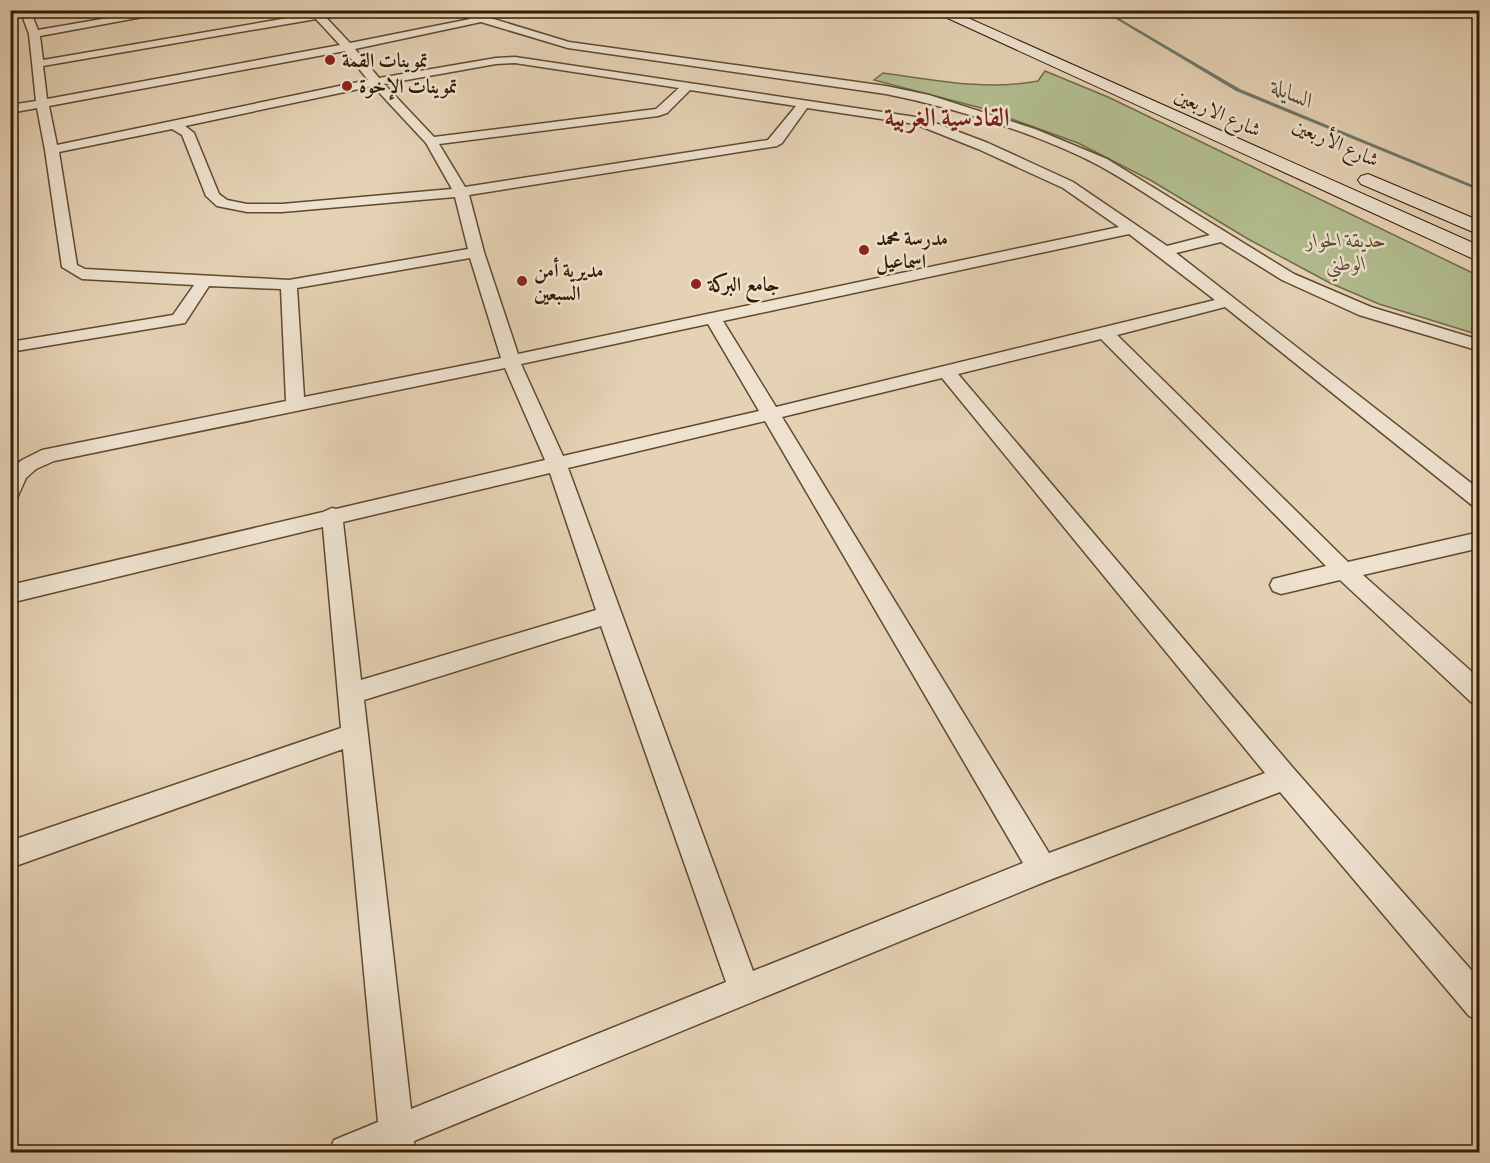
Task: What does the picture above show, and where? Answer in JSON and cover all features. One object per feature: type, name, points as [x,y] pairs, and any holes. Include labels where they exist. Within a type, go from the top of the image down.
[{"type":"main road","name":"شارع الاربعين","points":[[938,10],[1479,255]]},
{"type":"main road","points":[[977,10],[1084,57]]},
{"type":"main road","points":[[1262,157],[1291,147]]},
{"type":"main road","name":"شارع الأربعين","points":[[1354,174],[1479,229]]},
{"type":"street","points":[[25,10],[34,34],[42,104],[52,150],[70,267],[82,274],[289,285],[476,252]]},
{"type":"street","points":[[34,34],[175,10]]},
{"type":"street","points":[[452,10],[568,45],[886,90],[925,98],[1031,132],[1102,162],[1288,278],[1365,311],[1479,346]]},
{"type":"street","points":[[38,64],[316,13],[431,141],[460,192],[476,252],[511,361],[558,465],[609,615],[744,990]]},
{"type":"street","points":[[10,109],[480,19]]},
{"type":"street","points":[[52,150],[376,82],[496,60],[514,60],[689,85],[918,121],[983,146],[1068,184],[1164,251],[1226,302],[1475,493]]},
{"type":"street","points":[[431,141],[658,112],[689,85]]},
{"type":"street","points":[[173,124],[188,133],[213,196],[222,203],[247,208],[282,208],[460,192],[772,142],[777,140],[805,103]]},
{"type":"street","points":[[10,493],[13,479],[21,471],[29,464],[50,455],[511,361],[1130,229]]},
{"type":"street","points":[[1164,251],[1222,237]]},
{"type":"street","points":[[10,347],[179,319],[204,280]]},
{"type":"street","points":[[289,285],[295,404]]},
{"type":"street","points":[[10,594],[332,515],[558,465],[1226,302]]},
{"type":"street","points":[[713,318],[1043,869]]},
{"type":"street","points":[[1105,333],[1345,572],[1479,695]]},
{"type":"street","points":[[946,371],[1285,778],[1479,1005]]},
{"type":"street","points":[[332,515],[396,1142]]},
{"type":"street","points":[[1281,585],[1479,540]]},
{"type":"street","points":[[351,694],[609,615]]},
{"type":"street","points":[[10,855],[355,734]]},
{"type":"street","points":[[346,1152],[396,1142],[744,990],[1043,869],[1285,778]]},
{"type":"green space","name":"حديقة الحوار الوطني","points":[[1045,71],[1108,97],[1479,276],[1479,335],[1379,304],[1330,283],[1248,239],[1152,181],[1078,143],[981,108],[874,80],[883,73],[979,85],[1018,84],[1038,81]]},
{"type":"waterway","name":"السايلة","points":[[1102,10],[1238,90],[1480,190]]},
{"type":"place","name":"تموينات القمة","points":[[330,60]]},
{"type":"place","name":"تموينات الإخوة","points":[[347,86]]},
{"type":"place","name":"مدرسة محمد اسماعيل","points":[[864,250]]},
{"type":"place","name":"مديرية أمن السبعين","points":[[522,281]]},
{"type":"place","name":"جامع البركة","points":[[696,284]]},
{"type":"district","name":"القادسية الغربية","points":[[947,117]]}]
